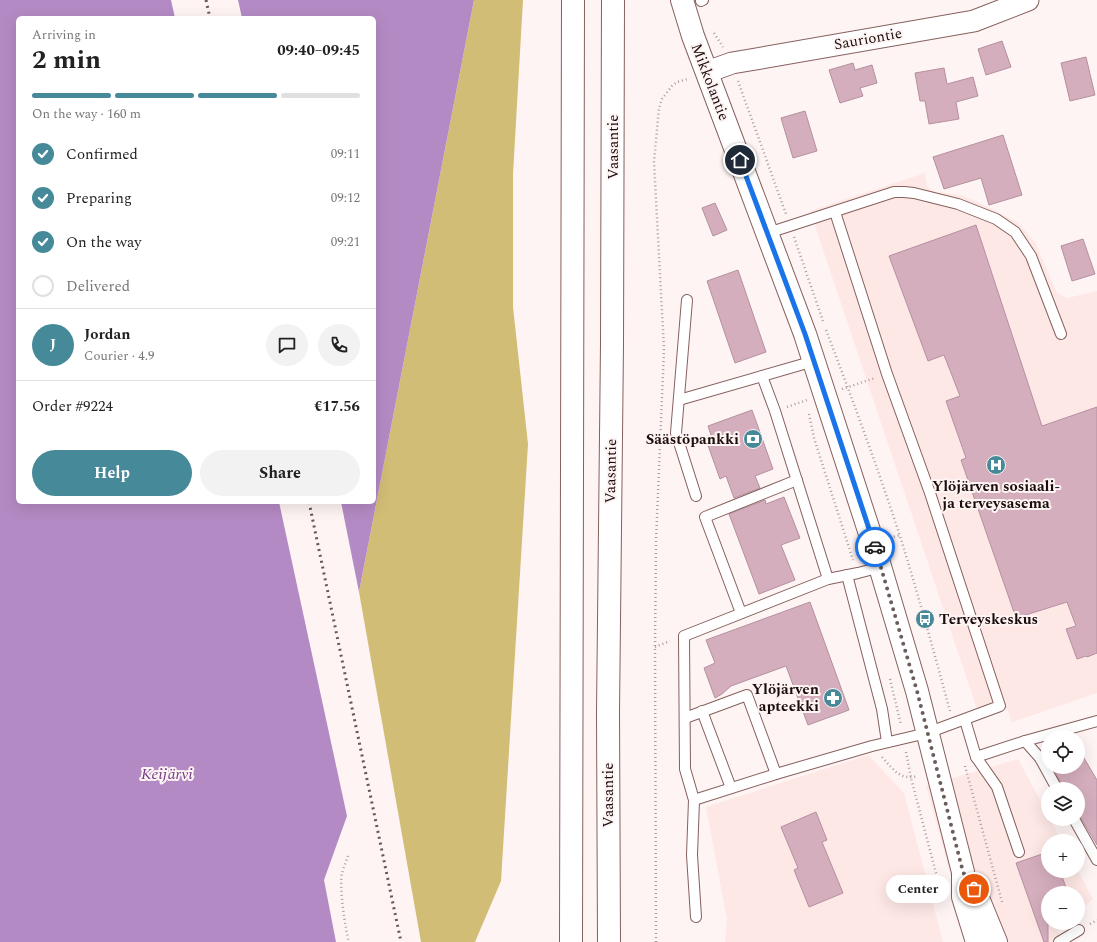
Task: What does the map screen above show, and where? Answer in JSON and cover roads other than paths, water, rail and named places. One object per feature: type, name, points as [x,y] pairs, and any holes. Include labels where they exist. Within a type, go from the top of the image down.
[{"type":"main road","points":[[571,942],[573,0]]},
{"type":"main road","name":"Vaasantie","points":[[609,942],[608,721],[612,344],[613,0]]},
{"type":"main road","name":"Mikkolantie","points":[[695,0],[693,77],[768,233],[805,364],[881,567],[917,691],[963,872],[964,897],[977,942]]},
{"type":"main road","name":"Mikkolantie","points":[[963,872],[974,889],[996,942]]},
{"type":"street","name":"Sauriontie","points":[[693,77],[732,63],[974,21],[1022,1]]},
{"type":"lane","points":[[768,233],[894,192],[904,192],[958,204],[996,219],[1015,232],[1031,256],[1061,334]]},
{"type":"lane","points":[[694,800],[776,774],[887,742],[927,733],[1000,706],[930,493],[887,374],[835,212]]},
{"type":"lane","points":[[687,300],[676,434],[696,496]]},
{"type":"lane","points":[[679,400],[805,364]]},
{"type":"lane","points":[[762,376],[775,411],[828,579]]},
{"type":"lane","points":[[742,612],[705,517],[797,480]]},
{"type":"lane","points":[[696,917],[692,854],[694,800],[685,769],[684,636],[828,579],[881,567]]},
{"type":"lane","points":[[847,575],[882,709],[887,742]]},
{"type":"lane","points":[[685,718],[747,695],[776,774]]},
{"type":"lane","points":[[702,711],[731,788]]},
{"type":"lane","points":[[965,720],[976,757],[997,787],[1019,852]]},
{"type":"lane","points":[[976,757],[1025,741],[1097,721]]},
{"type":"lane","points":[[1025,741],[1040,758],[1052,782]]},
{"type":"lane","points":[[1078,826],[1097,860]]},
{"type":"lane","points":[[1059,942],[1079,930]]},
{"type":"water","name":"Keijärvi","points":[[0,0],[171,0],[175,16],[16,16],[16,504],[279,504],[347,816],[324,880],[336,942],[0,942]]},
{"type":"water","points":[[238,0],[474,0],[359,592],[341,504],[376,504],[376,16],[242,16]]},
{"type":"railway","points":[[206,0],[210,16]]},
{"type":"railway","points":[[309,504],[401,942]]},
{"type":"place","name":"Säästöpankki","points":[[753,439]]},
{"type":"place","name":"Ylöjärven sosiaali- ja terveysasema","points":[[996,465]]},
{"type":"place","name":"Terveyskeskus","points":[[925,619]]},
{"type":"place","name":"Ylöjärven apteekki","points":[[833,698]]},
{"type":"place","name":"Center","points":[[974,889]]}]
